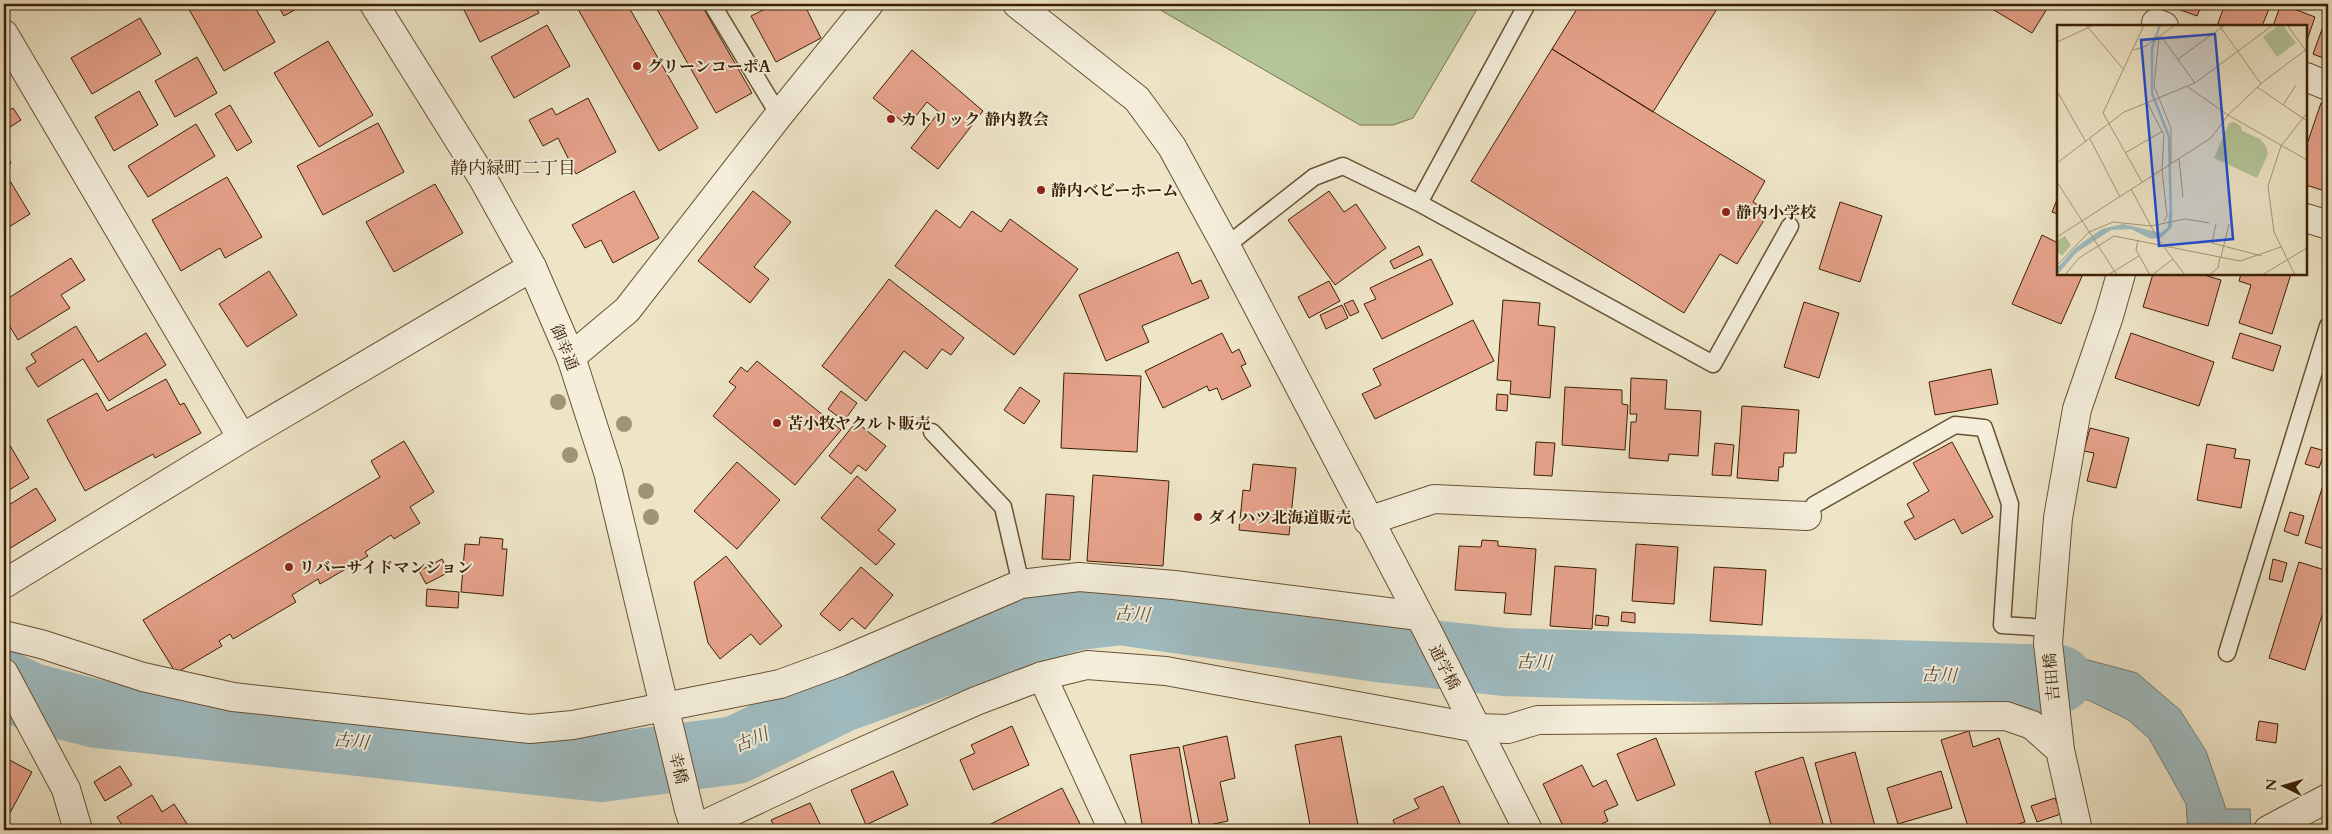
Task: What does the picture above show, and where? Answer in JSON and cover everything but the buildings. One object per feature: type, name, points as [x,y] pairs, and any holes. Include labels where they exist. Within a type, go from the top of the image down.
[{"type":"street","name":"御幸通","points":[[374,4],[482,177],[532,266],[571,357],[608,472],[667,716]]},
{"type":"street","points":[[571,357],[627,310],[779,115],[870,4]]},
{"type":"street","name":"通学橋","points":[[1016,4],[1137,99],[1172,147],[1226,246],[1368,521],[1423,623],[1528,830]]},
{"type":"street","points":[[4,34],[242,438]]},
{"type":"street","points":[[2307,78],[2328,86]]},
{"type":"street","points":[[2307,218],[2328,225]]},
{"type":"street","points":[[4,584],[242,438],[532,266]]},
{"type":"street","name":"吉田橋","points":[[2078,830],[2060,750],[2054,711],[2049,636],[2058,518],[2077,409],[2109,316],[2121,275]]},
{"type":"street","points":[[1368,521],[1434,499],[1807,516]]},
{"type":"street","points":[[4,635],[41,644],[143,677],[189,689],[273,701],[530,729],[667,716],[780,684],[840,662],[1020,584],[1079,577],[1174,586],[1423,623]]},
{"type":"street","points":[[693,823],[812,774],[948,713],[1042,676],[1086,665],[1166,671],[1477,728],[1508,729],[1538,720],[2006,716],[2032,725],[2060,750]]},
{"type":"street","points":[[4,674],[66,789],[78,830]]},
{"type":"street","points":[[1042,676],[1113,830]]},
{"type":"street","name":"幸橋","points":[[667,716],[693,823]]},
{"type":"street","points":[[2268,830],[2326,793]]},
{"type":"street","points":[[2313,830],[2326,793]]},
{"type":"lane","points":[[712,4],[779,115]]},
{"type":"lane","points":[[1419,202],[1526,4]]},
{"type":"lane","points":[[1226,246],[1314,178],[1343,166],[1419,202],[1713,364],[1790,226]]},
{"type":"lane","points":[[2228,653],[2328,326]]},
{"type":"lane","points":[[1807,516],[1814,505],[1955,425],[1984,428],[2010,504],[2002,625],[2049,636]]},
{"type":"lane","points":[[932,432],[1003,507],[1020,584]]},
{"type":"green space","points":[[1150,4],[1480,4],[1413,118],[1393,125],[1360,125]]},
{"type":"water","points":[[1968,657],[2077,657],[2137,673],[2180,710],[2206,751],[2226,809],[2250,809],[2251,830],[2188,830],[2186,804],[2149,738],[2127,719],[2088,700],[1966,690]]},
{"type":"waterway","name":"古川","points":[[4,684],[31,697],[97,714],[601,768],[736,750],[842,698],[1072,617],[1120,611],[1385,649],[1504,662],[2059,679]]},
{"type":"place","name":"グリーンコーポA","points":[[637,66]]},
{"type":"place","name":"カトリック 静内教会","points":[[891,119]]},
{"type":"place","name":"静内ベビーホーム","points":[[1041,190]]},
{"type":"place","name":"静内小学校","points":[[1726,212]]},
{"type":"place","name":"苫小牧ヤクルト販売","points":[[777,423]]},
{"type":"place","name":"ダイハツ北海道販売","points":[[1198,517]]},
{"type":"place","name":"リバーサイドマンション","points":[[289,567]]},
{"type":"district","name":"静内緑町二丁目","points":[[513,168]]}]
